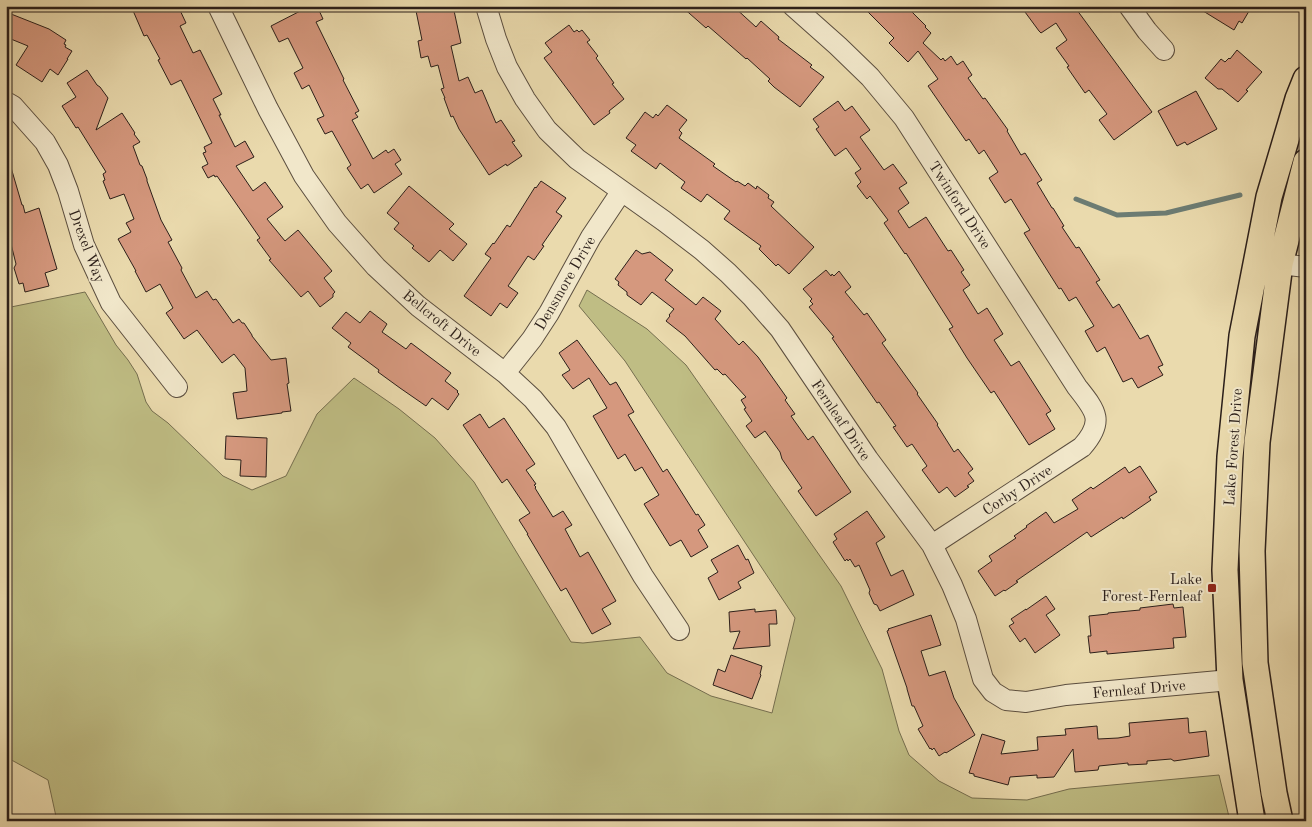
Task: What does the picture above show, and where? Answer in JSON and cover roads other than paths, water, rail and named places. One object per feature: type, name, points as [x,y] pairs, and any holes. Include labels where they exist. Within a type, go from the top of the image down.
[{"type":"main road","name":"Lake Forest Drive","points":[[1252,821],[1230,680],[1225,570],[1230,457],[1242,336],[1270,198],[1288,132],[1306,79]]},
{"type":"main road","name":"Lake Forest Drive","points":[[1280,821],[1274,793],[1255,663],[1252,551],[1257,442],[1280,264],[1306,162]]},
{"type":"street","name":"Bellcroft Drive","points":[[218,6],[268,109],[304,176],[337,223],[376,267],[418,306],[505,373],[533,399],[556,427],[643,576],[679,630]]},
{"type":"street","name":"Fernleaf Drive","points":[[486,6],[506,67],[525,99],[547,130],[577,160],[702,250],[752,297],[780,329],[863,452],[932,545],[966,619],[983,679],[993,692],[1006,700],[1026,702],[1066,695],[1230,680]]},
{"type":"street","name":"Twinford Drive","points":[[793,6],[864,71],[904,118],[1077,387],[1092,406],[1095,415],[1095,426]]},
{"type":"street","points":[[1129,6],[1164,50]]},
{"type":"street","name":"Drexel Way","points":[[6,102],[13,106],[45,142],[58,166],[68,191],[84,246],[111,303],[177,387]]},
{"type":"street","points":[[1242,336],[1280,264],[1274,231],[1288,132]]},
{"type":"street","name":"Densmore Drive","points":[[505,373],[532,339],[549,313],[591,237],[621,192]]},
{"type":"street","points":[[1280,264],[1306,267]]},
{"type":"street","name":"Corby Drive","points":[[932,545],[1082,447],[1090,438],[1095,426]]},
{"type":"waterway","points":[[1076,199],[1117,215],[1166,213],[1240,195]]},
{"type":"place","name":"Lake Forest-Fernleaf","points":[[1212,588]]}]
